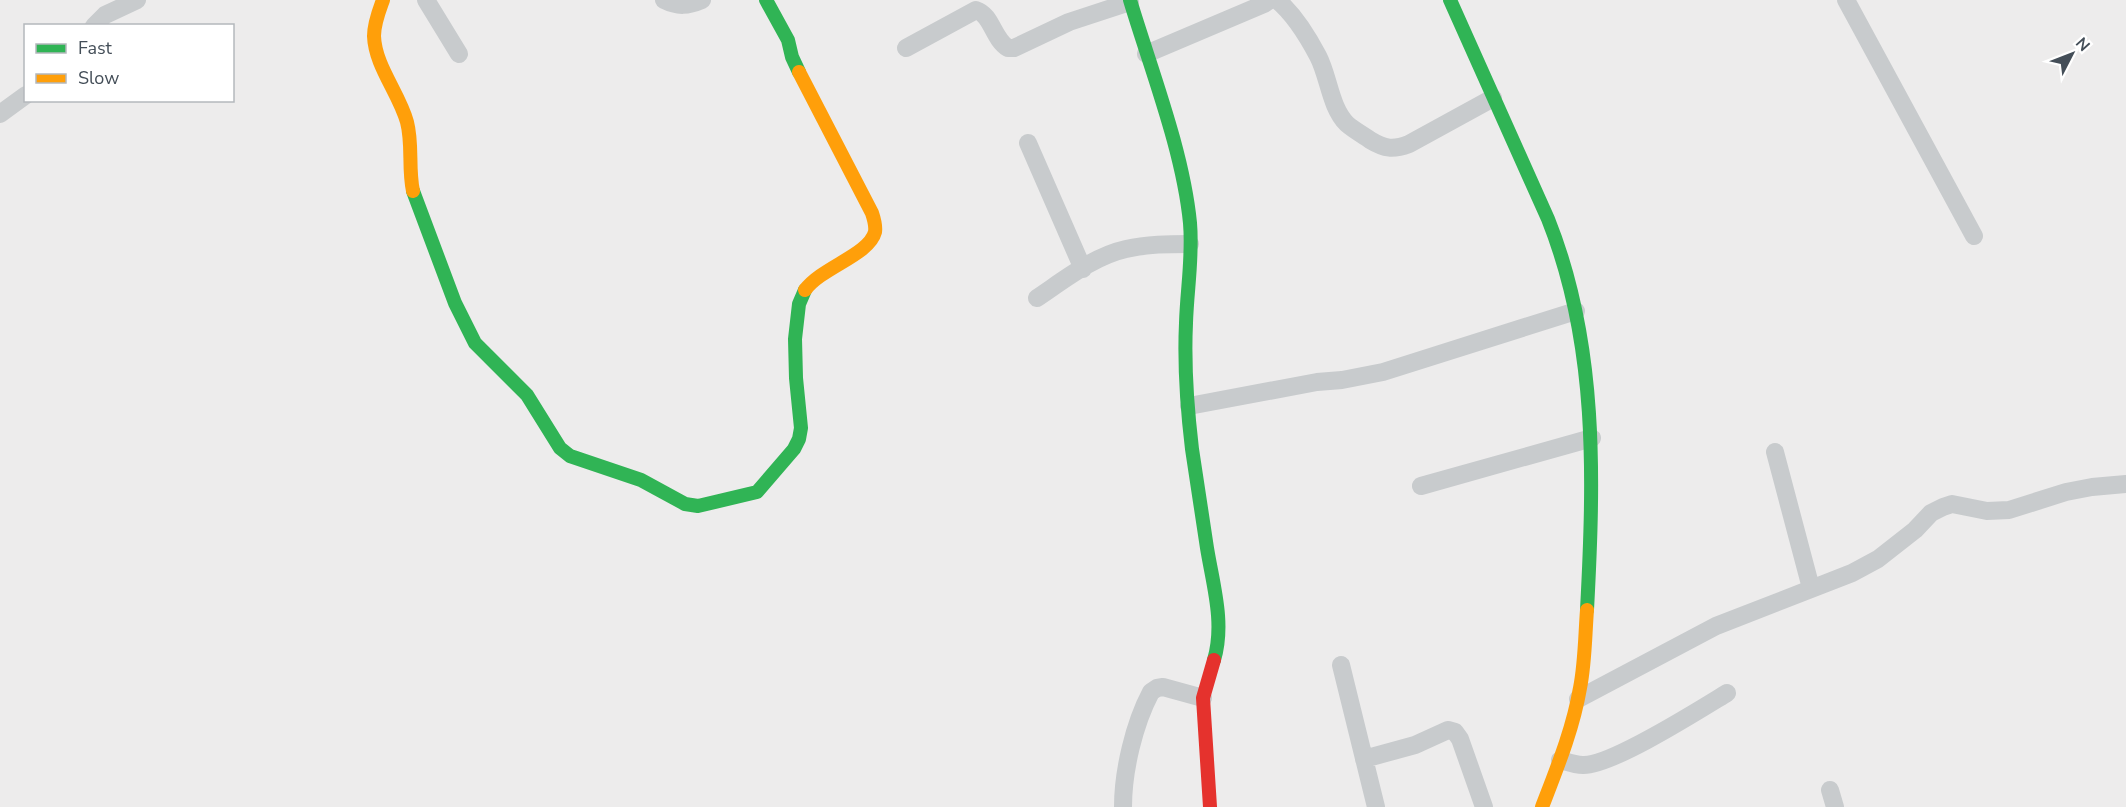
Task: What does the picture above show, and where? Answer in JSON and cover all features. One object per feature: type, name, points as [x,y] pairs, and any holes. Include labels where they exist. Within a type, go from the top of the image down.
[{"type":"street","points":[[96,24],[105,15],[137,0]]},
{"type":"street","points":[[426,0],[459,54]]},
{"type":"street","points":[[664,0],[675,6],[690,5],[702,0]]},
{"type":"street","points":[[384,1],[376,20],[374,36],[377,53],[406,119],[410,136],[410,176],[415,198],[455,303],[475,343],[527,395],[550,434],[560,448],[570,456],[632,476],[673,499],[698,506],[757,492],[794,449],[801,428],[795,337],[798,305],[804,290],[813,279],[872,242],[875,229],[872,213],[802,80],[792,57],[788,40],[766,0]]},
{"type":"street","points":[[1146,54],[1270,0]]},
{"type":"street","points":[[1277,0],[1286,7],[1317,54],[1326,73],[1338,111],[1347,123],[1385,148],[1397,149],[1409,144],[1493,98]]},
{"type":"street","points":[[1450,0],[1548,220],[1565,265],[1576,311],[1588,387],[1592,438],[1592,534],[1578,699],[1560,760],[1542,807]]},
{"type":"street","points":[[1846,0],[1974,236]]},
{"type":"street","points":[[906,48],[976,10],[985,15],[998,40],[1008,48],[1014,48],[1069,22],[1130,1],[1175,147],[1185,188],[1191,264],[1186,322],[1189,406],[1199,500],[1220,623],[1218,647],[1203,698],[1210,807]]},
{"type":"street","points":[[0,114],[24,96]]},
{"type":"street","points":[[1028,142],[1083,269]]},
{"type":"street","points":[[1037,298],[1083,269],[1123,249],[1150,245],[1190,244]]},
{"type":"street","points":[[1189,406],[1383,372],[1576,311]]},
{"type":"street","points":[[1421,486],[1592,438]]},
{"type":"street","points":[[1775,452],[1811,588]]},
{"type":"street","points":[[1578,699],[1716,626],[1852,573],[1878,559],[1915,530],[1931,513],[1943,507],[1952,504],[1987,511],[2008,510],[2066,492],[2126,484]]},
{"type":"street","points":[[1341,665],[1376,807]]},
{"type":"street","points":[[1123,807],[1125,771],[1129,752],[1151,692],[1163,687],[1203,698]]},
{"type":"street","points":[[1560,760],[1583,765],[1599,763],[1727,693]]},
{"type":"street","points":[[1364,759],[1415,745],[1441,732],[1448,730],[1455,732],[1460,739],[1484,807]]},
{"type":"traffic: fast","points":[[766,0],[788,40],[799,72]]},
{"type":"traffic: fast","points":[[1130,0],[1181,168],[1190,223],[1185,339],[1186,386],[1192,449],[1217,604],[1218,632],[1214,660]]},
{"type":"traffic: fast","points":[[1450,0],[1548,219],[1564,266],[1576,314],[1584,363],[1591,461],[1587,610]]},
{"type":"traffic: fast","points":[[413,191],[455,303],[475,343],[527,395],[560,448],[570,456],[641,480],[685,504],[698,506],[757,492],[794,449],[801,428],[795,339],[799,304],[805,290]]},
{"type":"traffic: slow","points":[[383,0],[375,26],[375,47],[407,122],[413,191]]},
{"type":"traffic: slow","points":[[799,72],[872,213],[875,227],[871,240],[864,248],[822,274],[805,290]]},
{"type":"traffic: slow","points":[[1542,807],[1564,748],[1577,703],[1583,669],[1587,610]]},
{"type":"traffic: jam","points":[[1210,807],[1203,698],[1214,660]]}]
